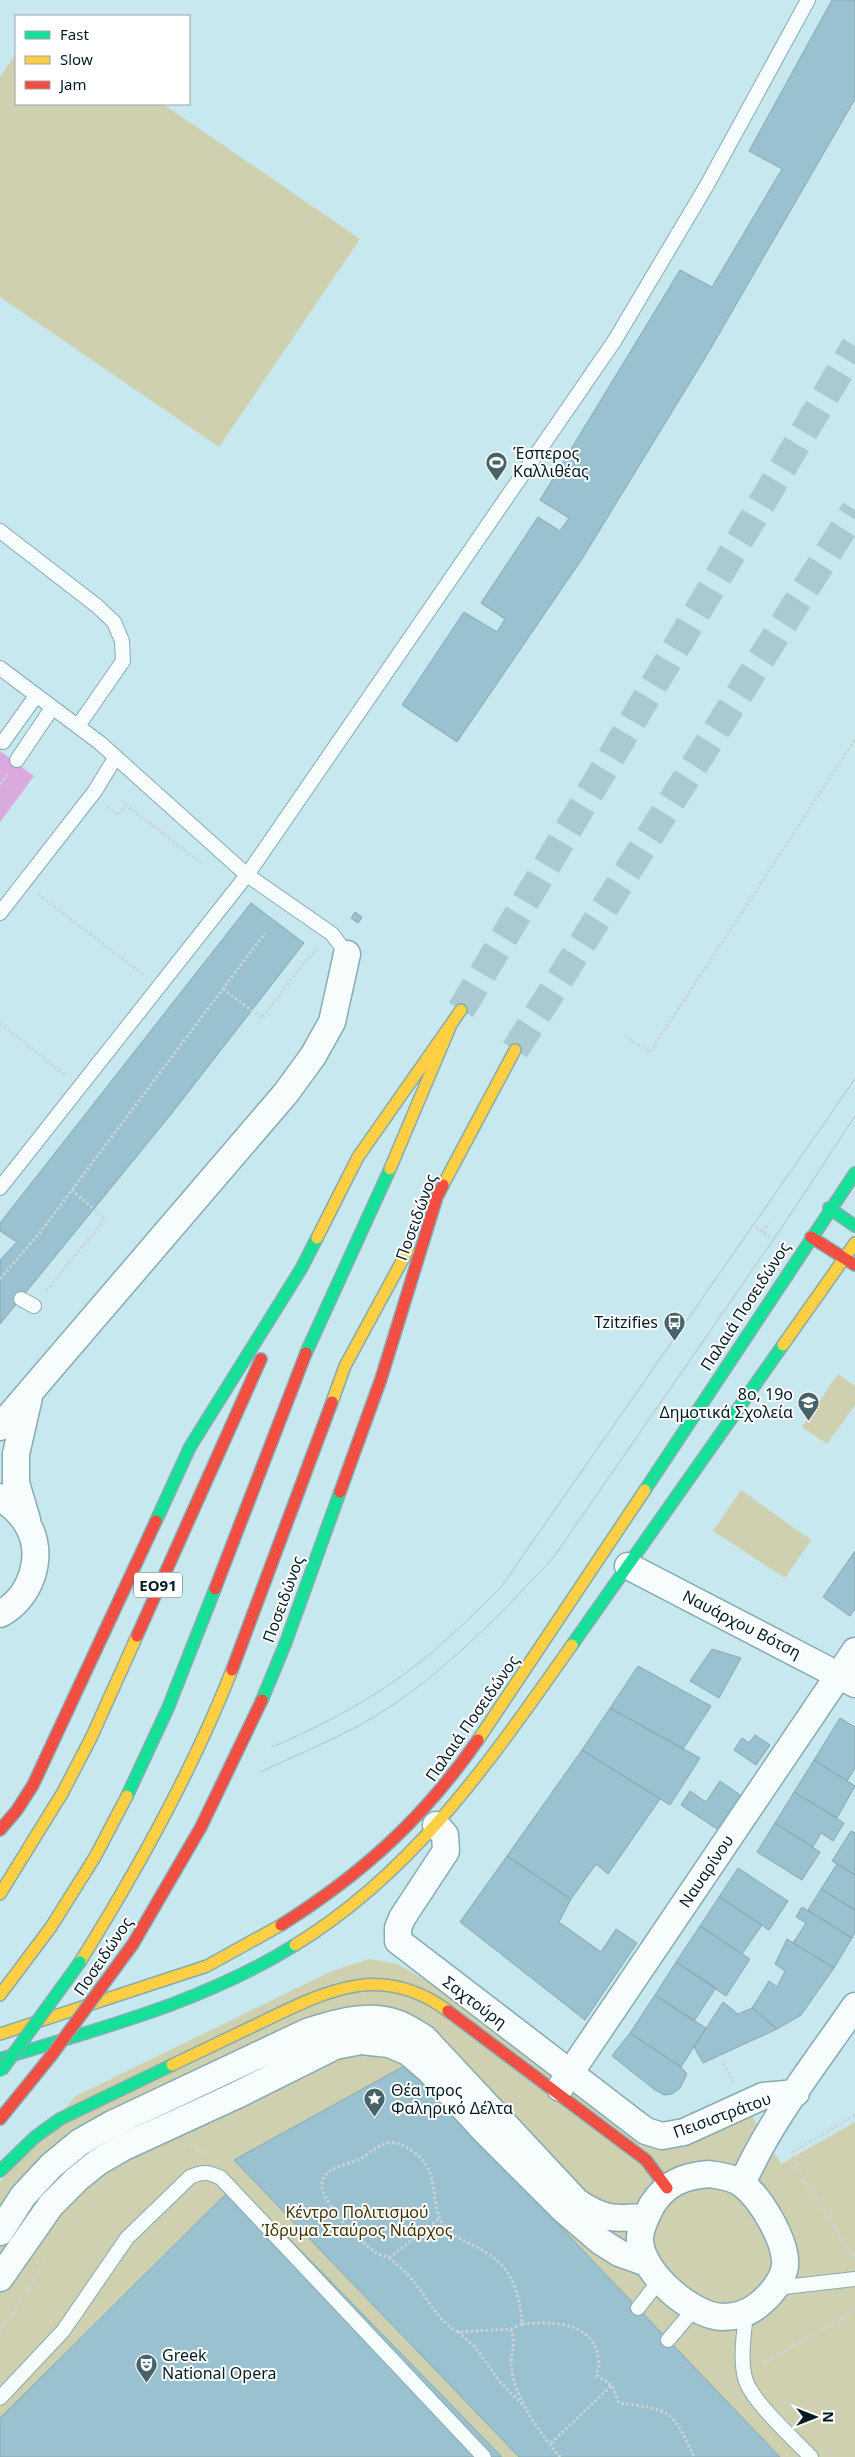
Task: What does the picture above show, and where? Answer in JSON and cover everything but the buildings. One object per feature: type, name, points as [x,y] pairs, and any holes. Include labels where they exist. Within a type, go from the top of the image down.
[{"type":"main road","points":[[0,1830],[17,1810],[33,1785],[190,1447],[301,1269],[358,1157],[460,1010]]},
{"type":"main road","points":[[0,1995],[52,1929],[125,1805],[156,1740],[182,1679],[288,1397],[336,1282],[388,1172],[450,1027]]},
{"type":"main road","name":"Ποσειδώνος","points":[[0,2118],[51,2056],[133,1944],[201,1827],[260,1705],[286,1642],[381,1380],[437,1197],[515,1050]]},
{"type":"main road","points":[[855,1173],[811,1236],[855,1265]]},
{"type":"main road","points":[[0,2067],[80,1962],[118,1901],[188,1770],[220,1701],[263,1592],[345,1366],[437,1197]]},
{"type":"main road","points":[[829,1208],[855,1226]]},
{"type":"main road","name":"Παλαιά Ποσειδώνος","points":[[0,2034],[186,1974],[228,1956],[264,1936],[331,1891],[374,1858],[421,1814],[452,1778],[500,1710],[811,1236]]},
{"type":"main road","points":[[0,2067],[179,2002],[267,1963],[317,1932],[358,1902],[399,1865],[467,1790],[521,1717],[855,1243]]},
{"type":"main road","name":"ΕΟ91","points":[[0,1894],[54,1808],[92,1736],[301,1269]]},
{"type":"main road","points":[[0,2172],[35,2137],[60,2119],[312,1998],[340,1988],[371,1982],[411,1988],[430,1998],[564,2083],[646,2160],[667,2188]]},
{"type":"street","points":[[0,1427],[286,1093],[313,1056],[332,1022],[348,954]]},
{"type":"street","points":[[0,1614],[21,1597],[31,1580],[36,1562],[34,1543],[16,1483],[16,1454],[22,1420],[30,1391]]},
{"type":"street","points":[[0,1497],[16,1509],[28,1525]]},
{"type":"street","name":"Ναυάρχου Βότση","points":[[628,1566],[847,1679]]},
{"type":"street","name":"Ναυαρίνου","points":[[564,2083],[847,1679],[855,1651]]},
{"type":"street","name":"Σαχτούρη","points":[[436,1825],[445,1835],[446,1851],[402,1918],[398,1928],[398,1942],[564,2083],[646,2131],[662,2136]]},
{"type":"street","points":[[742,2184],[752,2161],[855,2006]]},
{"type":"street","points":[[0,2232],[23,2196],[52,2166],[80,2142],[112,2124],[307,2032],[333,2024],[366,2019],[396,2023],[424,2038],[577,2202],[596,2215],[626,2218],[646,2217]]},
{"type":"street","points":[[0,2278],[52,2205],[78,2178],[98,2162],[124,2147],[335,2046],[361,2041],[389,2044],[408,2052],[565,2211],[600,2240],[653,2272],[695,2308],[721,2317],[746,2314],[758,2306],[776,2288],[785,2266],[782,2244],[772,2221],[742,2184],[727,2177],[709,2174],[690,2175],[667,2188],[657,2197],[646,2217],[640,2240],[653,2272]]},
{"type":"street","name":"Πεισιστράτου","points":[[662,2136],[684,2132],[763,2096],[796,2093]]},
{"type":"lane","points":[[0,1188],[160,988],[247,875],[615,340],[707,185],[808,0]]},
{"type":"lane","points":[[0,531],[97,606],[114,622],[119,632],[124,651],[123,661],[78,726]]},
{"type":"lane","points":[[0,668],[78,726],[247,875],[332,934],[348,954]]},
{"type":"lane","points":[[3,742],[36,696]]},
{"type":"lane","points":[[17,760],[52,708]]},
{"type":"lane","points":[[0,913],[95,791],[115,758]]},
{"type":"lane","points":[[21,1299],[34,1306]]},
{"type":"lane","points":[[0,2398],[63,2331],[127,2238],[190,2177],[200,2172],[210,2172],[222,2178],[484,2457]]},
{"type":"lane","points":[[638,2308],[653,2272]]},
{"type":"lane","points":[[776,2288],[855,2279]]},
{"type":"lane","points":[[668,2340],[695,2308]]},
{"type":"lane","points":[[746,2314],[744,2368],[746,2380],[753,2395],[812,2457]]},
{"type":"path","points":[[626,1036],[650,1052],[855,740]]},
{"type":"path","points":[[118,815],[126,806],[236,890]]},
{"type":"path","points":[[47,900],[160,988]]},
{"type":"path","points":[[0,1279],[38,1235],[265,933]]},
{"type":"path","points":[[223,988],[262,1018],[303,964]]},
{"type":"path","points":[[0,1023],[81,1088]]},
{"type":"path","points":[[34,1306],[105,1219],[72,1190]]},
{"type":"path","points":[[763,1232],[769,1223]]},
{"type":"path","points":[[756,1227],[770,1237]]},
{"type":"path","points":[[724,2063],[733,2083]]},
{"type":"path","points":[[855,2115],[793,2152],[794,2164],[855,2261]]},
{"type":"path","points":[[522,2324],[517,2289],[510,2277],[488,2254],[464,2242],[447,2229],[436,2212],[436,2191],[425,2163],[404,2146],[391,2141],[381,2143],[358,2161],[330,2169],[322,2179],[322,2192],[330,2206],[376,2253],[389,2258],[407,2274],[438,2315],[475,2347],[500,2382],[527,2409],[560,2457]]},
{"type":"path","points":[[187,2142],[212,2155]]},
{"type":"path","points":[[389,2258],[440,2218]]},
{"type":"path","points":[[0,2331],[49,2257]]},
{"type":"path","points":[[768,2362],[855,2310]]},
{"type":"path","points":[[458,2332],[511,2329],[522,2324],[544,2323],[576,2327],[593,2341],[599,2361],[598,2376],[612,2386],[619,2403],[654,2407],[672,2416],[680,2426],[694,2457]]},
{"type":"path","points":[[511,2329],[515,2341],[512,2371],[527,2409]]},
{"type":"path","points":[[550,2443],[612,2386]]},
{"type":"green space","points":[[15,54],[15,105],[164,105],[360,239],[219,447],[0,297],[0,77]]},
{"type":"green space","points":[[838,1374],[855,1386],[855,1405],[827,1444],[802,1427]]},
{"type":"green space","points":[[741,1490],[811,1540],[785,1578],[713,1531]]},
{"type":"green space","name":"Κέντρο Πολιτισμού Ίδρυμα Σταύρος Νιάρχος","points":[[369,1959],[397,1964],[440,1988],[573,2090],[657,2150],[680,2143],[749,2111],[781,2164],[855,2122],[855,2457],[0,2457],[0,2182],[76,2096],[332,1971]]},
{"type":"shaded area","points":[[0,751],[34,776],[0,822]]},
{"type":"tunnel","points":[[461,1010],[855,346]]},
{"type":"tunnel","points":[[515,1050],[855,510]]},
{"type":"tram line","points":[[272,1747],[341,1714],[385,1687],[427,1657],[501,1587],[855,1079]]},
{"type":"tram line","points":[[260,1772],[360,1725],[387,1709],[463,1649],[487,1627],[553,1558],[780,1230],[855,1116]]},
{"type":"traffic: fast","points":[[306,1353],[390,1169]]},
{"type":"traffic: fast","points":[[645,1490],[855,1173]]},
{"type":"traffic: fast","points":[[829,1208],[855,1226]]},
{"type":"traffic: fast","points":[[156,1521],[190,1447],[301,1269],[317,1238]]},
{"type":"traffic: fast","points":[[572,1645],[783,1345]]},
{"type":"traffic: fast","points":[[262,1700],[286,1642],[340,1492]]},
{"type":"traffic: fast","points":[[127,1796],[168,1708],[215,1589]]},
{"type":"traffic: fast","points":[[0,2059],[151,2012],[188,1998],[260,1965],[295,1945]]},
{"type":"traffic: fast","points":[[1,2071],[80,1962]]},
{"type":"traffic: fast","points":[[0,2171],[35,2137],[60,2119],[172,2065]]},
{"type":"traffic: slow","points":[[317,1238],[358,1157],[461,1010]]},
{"type":"traffic: slow","points":[[390,1169],[450,1027]]},
{"type":"traffic: slow","points":[[443,1185],[515,1050]]},
{"type":"traffic: slow","points":[[783,1345],[855,1243]]},
{"type":"traffic: slow","points":[[332,1402],[345,1366],[408,1250]]},
{"type":"traffic: slow","points":[[478,1740],[645,1490]]},
{"type":"traffic: slow","points":[[0,1894],[63,1792],[92,1736],[137,1636]]},
{"type":"traffic: slow","points":[[295,1945],[338,1915],[378,1883],[415,1847],[449,1810],[481,1770],[572,1645]]},
{"type":"traffic: slow","points":[[80,1962],[143,1856],[182,1783],[232,1670]]},
{"type":"traffic: slow","points":[[0,1995],[51,1927],[95,1857],[127,1796]]},
{"type":"traffic: slow","points":[[0,2034],[207,1966],[281,1925]]},
{"type":"traffic: slow","points":[[172,2065],[312,1999],[357,1986],[379,1985],[401,1988],[424,1996],[448,2011]]},
{"type":"traffic: jam","points":[[340,1492],[381,1379],[437,1197],[443,1185]]},
{"type":"traffic: jam","points":[[811,1237],[855,1265]]},
{"type":"traffic: jam","points":[[215,1589],[306,1353]]},
{"type":"traffic: jam","points":[[137,1636],[261,1359]]},
{"type":"traffic: jam","points":[[232,1670],[332,1402]]},
{"type":"traffic: jam","points":[[0,1830],[17,1810],[33,1785],[156,1521]]},
{"type":"traffic: jam","points":[[133,1944],[201,1827],[262,1700]]},
{"type":"traffic: jam","points":[[281,1925],[338,1886],[389,1843],[435,1795],[478,1740]]},
{"type":"traffic: jam","points":[[51,2056],[133,1944]]},
{"type":"traffic: jam","points":[[448,2011],[646,2160],[667,2188]]},
{"type":"traffic: jam","points":[[0,2119],[51,2056]]},
{"type":"place","name":"Έσπερος Καλλιθέας","points":[[497,481]]},
{"type":"place","name":"Tzitzifies","points":[[674,1341]]},
{"type":"place","name":"8ο, 19ο Δημοτικά Σχολεία","points":[[809,1422]]},
{"type":"place","name":"Θέα προς Φαληρικό Δέλτα","points":[[375,2118]]},
{"type":"place","name":"Greek National Opera","points":[[146,2383]]}]
